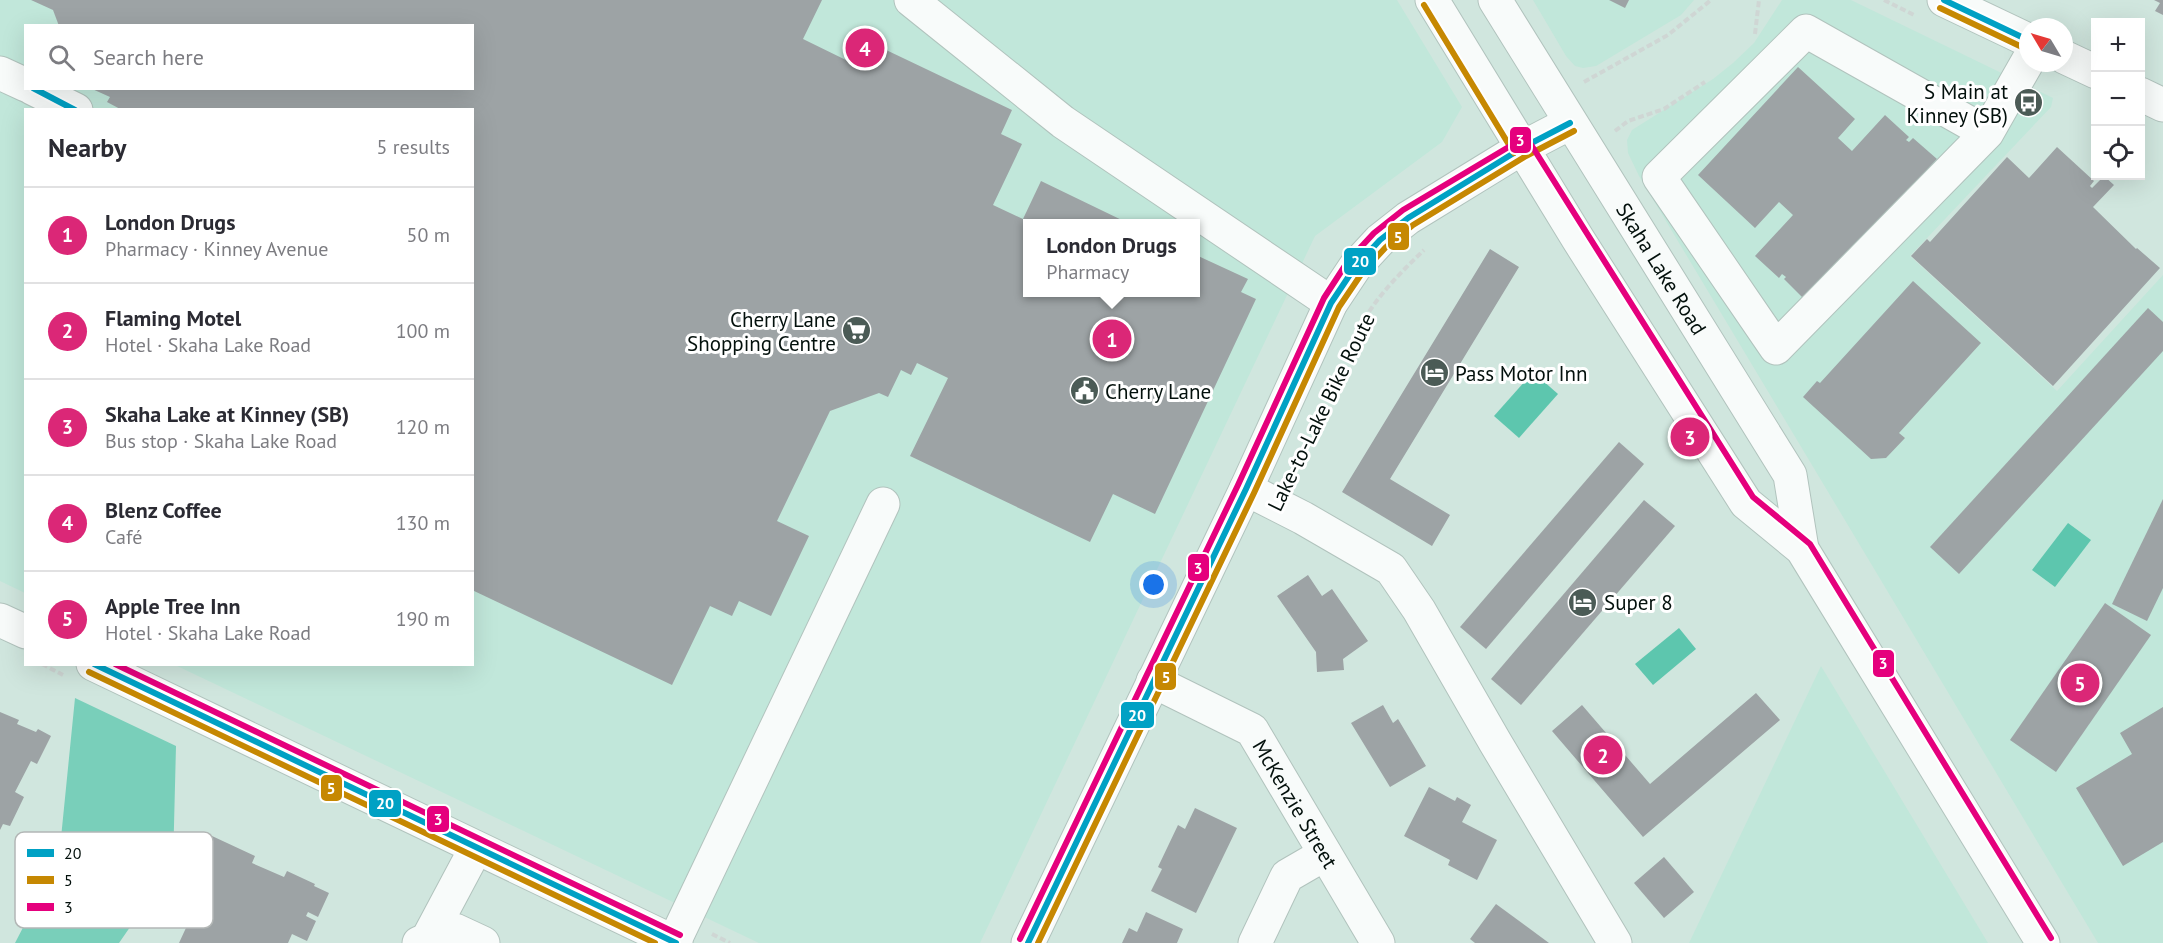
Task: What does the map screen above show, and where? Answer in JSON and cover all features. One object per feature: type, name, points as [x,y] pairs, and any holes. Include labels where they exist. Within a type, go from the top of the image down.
[{"type":"street","points":[[911,0],[1063,122],[1331,303]]},
{"type":"street","name":"Skaha Lake Road","points":[[1432,0],[1746,503],[1802,549],[2043,943]]},
{"type":"street","name":"Skaha Lake Road","points":[[1495,0],[1790,475],[1802,549]]},
{"type":"street","points":[[1944,0],[2019,36]]},
{"type":"street","points":[[1987,133],[1806,31],[1659,177],[1776,348],[1987,133],[2022,72]]},
{"type":"street","points":[[2073,61],[2091,70]]},
{"type":"street","points":[[0,73],[24,84]]},
{"type":"street","points":[[36,90],[72,108]]},
{"type":"street","points":[[2145,96],[2163,105]]},
{"type":"street","points":[[1028,943],[1246,489],[1331,303],[1355,267],[1380,240],[1408,218],[1522,147],[1570,123]]},
{"type":"street","points":[[1246,489],[1303,518],[1391,568],[1419,610],[1615,943]]},
{"type":"street","points":[[97,666],[675,943],[883,504]]},
{"type":"street","points":[[0,620],[24,631]]},
{"type":"street","name":"McKenzie Street","points":[[1153,681],[1252,730],[1378,943]]},
{"type":"street","points":[[423,942],[476,848]]},
{"type":"street","points":[[1255,943],[1287,876],[1325,854]]},
{"type":"street","points":[[423,942],[455,930],[483,943]]},
{"type":"path","points":[[1754,39],[1759,0]]},
{"type":"path","points":[[1588,151],[1628,120],[1664,109],[1710,79]]},
{"type":"path","name":"Lake-to-Lake Bike Route","points":[[1353,340],[1376,302],[1400,273],[1431,243]]},
{"type":"shaded area","points":[[0,0],[1397,0],[1462,107],[1442,142],[1315,236],[980,943],[759,943],[177,666],[474,666],[474,108],[24,108],[24,593],[0,581]]},
{"type":"shaded area","points":[[1533,0],[1694,0],[1681,15],[1596,66],[1583,68],[1575,66],[1566,56]]},
{"type":"shaded area","points":[[1782,0],[1851,0],[2053,98],[2051,107],[1910,256],[2057,391],[2163,275],[2163,943],[2098,943],[1639,176],[1628,153],[1627,140],[1632,130],[1713,79],[1733,63],[1754,43]]},
{"type":"shaded area","points":[[1533,372],[1558,394],[1519,438],[1494,416]]},
{"type":"shaded area","points":[[2068,523],[2091,540],[2055,587],[2032,570]]},
{"type":"shaded area","points":[[1679,628],[1696,649],[1653,685],[1635,664]]},
{"type":"shaded area","points":[[1821,666],[1988,943],[1689,943]]},
{"type":"shaded area","points":[[75,698],[176,746],[174,832],[62,832]]},
{"type":"shaded area","points":[[23,928],[129,928],[119,943],[15,943]]},
{"type":"building","name":"Cherry Lane Shopping Centre","points":[[31,0],[822,0],[803,39],[850,62],[861,38],[1012,110],[1001,134],[1022,144],[993,205],[1023,219],[1023,297],[1200,297],[1200,257],[1248,279],[1241,292],[1256,299],[1155,514],[1113,494],[1090,542],[910,456],[948,378],[917,363],[911,375],[901,370],[888,397],[879,393],[830,411],[777,521],[809,536],[771,616],[739,601],[732,616],[710,606],[672,685],[474,591],[474,108],[118,108],[107,102],[110,97],[94,90],[474,90],[474,24],[58,24],[53,10]]},
{"type":"building","points":[[1609,0],[1629,0],[1625,8]]},
{"type":"building","points":[[2154,0],[2163,0],[2163,15],[2155,11],[2160,3]]},
{"type":"building","points":[[1798,67],[1855,119],[1838,138],[1852,151],[1885,115],[1909,137],[1906,140],[1909,142],[1913,138],[1937,159],[1806,301],[1784,279],[1786,277],[1782,274],[1779,278],[1755,256],[1793,215],[1779,202],[1755,228],[1698,175]]},
{"type":"building","points":[[2057,147],[2094,181],[2090,186],[2092,188],[2100,180],[2108,180],[2114,185],[2093,207],[2136,249],[2160,268],[2053,386],[1911,256],[1927,239],[1930,242],[2007,157],[2029,178]]},
{"type":"building","name":"Cherry Lane Shopping Centre","points":[[1041,181],[1120,219],[1023,219]]},
{"type":"building","name":"Pass Motor Inn","points":[[1490,249],[1519,267],[1390,479],[1450,515],[1432,546],[1342,492]]},
{"type":"building","points":[[1913,281],[1981,343],[1899,433],[1905,438],[1886,458],[1871,459],[1803,397],[1817,381],[1820,383]]},
{"type":"building","points":[[2148,308],[2163,322],[2163,351],[1959,574],[1930,547]]},
{"type":"building","name":"Super 8","points":[[1619,442],[1644,464],[1486,649],[1460,627]]},
{"type":"building","points":[[2163,499],[2163,588],[2147,621],[2112,604]]},
{"type":"building","name":"Super 8","points":[[1644,500],[1675,526],[1521,705],[1491,679]]},
{"type":"building","points":[[1308,575],[1322,596],[1332,589],[1368,641],[1343,659],[1344,670],[1317,672],[1316,652],[1277,596]]},
{"type":"building","points":[[2105,603],[2151,635],[2056,772],[2010,740]]},
{"type":"building","points":[[1756,693],[1780,720],[1643,837],[1552,731],[1582,705],[1650,784]]},
{"type":"building","points":[[1383,705],[1393,723],[1398,719],[1426,766],[1390,787],[1351,723]]},
{"type":"building","points":[[2163,707],[2163,842],[2123,866],[2076,788],[2132,754],[2120,733]]},
{"type":"building","points":[[0,712],[19,720],[17,724],[36,732],[38,729],[51,736],[37,764],[31,761],[15,792],[24,797],[10,826],[3,824],[0,830]]},
{"type":"building","points":[[1429,787],[1455,801],[1457,797],[1471,805],[1462,822],[1497,840],[1477,880],[1448,865],[1450,860],[1404,836]]},
{"type":"building","points":[[1195,808],[1237,828],[1196,913],[1151,891],[1162,869],[1158,867],[1178,825],[1185,829]]},
{"type":"building","points":[[213,836],[255,856],[252,863],[284,877],[287,871],[329,893],[318,917],[308,912],[306,916],[316,921],[307,941],[292,934],[288,943],[179,943],[186,928],[213,928]]},
{"type":"building","points":[[1664,857],[1694,892],[1664,918],[1634,883]]},
{"type":"building","points":[[1496,904],[1549,943],[1475,943],[1470,939]]},
{"type":"building","points":[[1146,912],[1183,929],[1177,943],[1122,943],[1129,928],[1137,932]]},
{"type":"transit line","name":"20","points":[[1944,0],[2019,36]]},
{"type":"transit line","name":"5","points":[[1424,5],[1514,153]]},
{"type":"transit line","name":"5","points":[[1940,8],[2019,46]]},
{"type":"transit line","name":"20","points":[[37,90],[71,108]]},
{"type":"transit line","name":"20","points":[[1028,943],[1246,489],[1331,303],[1355,267],[1380,240],[1408,218],[1522,148],[1570,123]]},
{"type":"transit line","name":"5","points":[[1038,943],[1254,493],[1339,307],[1362,273],[1386,247],[1413,225],[1526,156],[1574,131]]},
{"type":"transit line","name":"3","points":[[1020,939],[1238,485],[1324,298],[1348,261],[1374,233],[1403,210],[1522,139],[1530,143],[1753,497],[1810,544],[2051,938]]},
{"type":"transit line","name":"20","points":[[98,666],[676,943]]},
{"type":"transit line","name":"3","points":[[119,666],[680,935]]},
{"type":"transit line","name":"5","points":[[89,672],[655,943]]},
{"type":"place","name":"Blenz Coffee","points":[[865,48]]},
{"type":"place","name":"S Main at Kinney (SB)","points":[[2029,103]]},
{"type":"place","name":"Cherry Lane Shopping Centre","points":[[857,331]]},
{"type":"place","name":"London Drugs","points":[[1112,339]]},
{"type":"place","name":"Pass Motor Inn","points":[[1434,373]]},
{"type":"place","name":"Cherry Lane","points":[[1084,391]]},
{"type":"place","name":"Skaha Lake at Kinney (SB)","points":[[1690,437]]},
{"type":"place","name":"Super 8","points":[[1583,602]]},
{"type":"place","name":"Apple Tree Inn","points":[[2080,683]]},
{"type":"place","name":"Flaming Motel","points":[[1603,755]]}]
